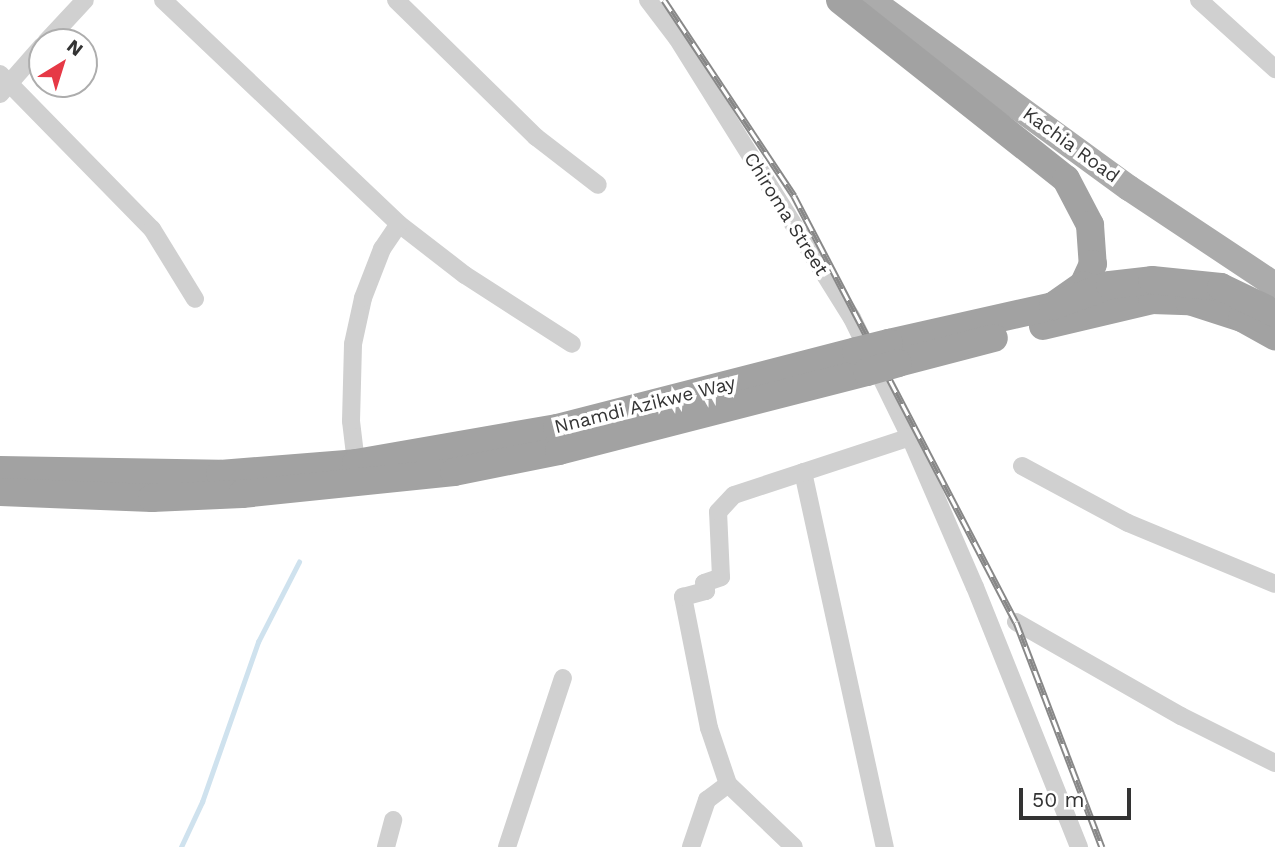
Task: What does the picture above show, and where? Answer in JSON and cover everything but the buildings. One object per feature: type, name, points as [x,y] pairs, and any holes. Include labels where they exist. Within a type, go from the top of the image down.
[{"type":"highway","points":[[840,0],[1066,178],[1090,225],[1093,264],[1083,285],[1053,306]]},
{"type":"highway","name":"Nnamdi Azikwe Way","points":[[0,492],[152,498],[242,495],[429,475],[559,451],[1053,306],[1110,285],[1190,281],[1221,287],[1275,313]]},
{"type":"highway","points":[[893,353],[1152,300],[1188,301],[1217,308],[1275,336]]},
{"type":"highway","name":"Nnamdi Azikwe Way","points":[[0,470],[220,474],[356,463],[557,428],[861,362]]},
{"type":"main road","name":"Kachia Road","points":[[871,0],[1129,188],[1275,285]]},
{"type":"street","points":[[59,28],[85,0]]},
{"type":"street","points":[[163,0],[399,224],[465,275],[572,344]]},
{"type":"street","points":[[396,0],[536,137],[598,185]]},
{"type":"street","name":"Chiroma Street","points":[[648,0],[677,38],[852,318],[910,437],[1079,847]]},
{"type":"street","points":[[1199,0],[1275,69]]},
{"type":"street","points":[[28,59],[3,83],[152,229],[195,299]]},
{"type":"street","points":[[356,463],[351,421],[353,344],[368,285],[382,249],[399,224]]},
{"type":"street","points":[[794,847],[728,784],[706,717],[683,597],[706,591],[704,583],[721,577],[716,521],[724,505],[734,495],[910,437]]},
{"type":"street","points":[[1022,466],[1128,523],[1275,584]]},
{"type":"street","points":[[803,472],[885,847]]},
{"type":"street","points":[[1016,622],[1181,716],[1275,763]]},
{"type":"street","points":[[507,847],[563,678]]},
{"type":"street","points":[[691,847],[707,800],[728,784]]},
{"type":"street","points":[[386,847],[393,820]]},
{"type":"waterway","points":[[181,847],[202,802],[258,642],[299,562]]},
{"type":"railway","points":[[664,0],[794,196],[1016,622],[1102,847]]}]
